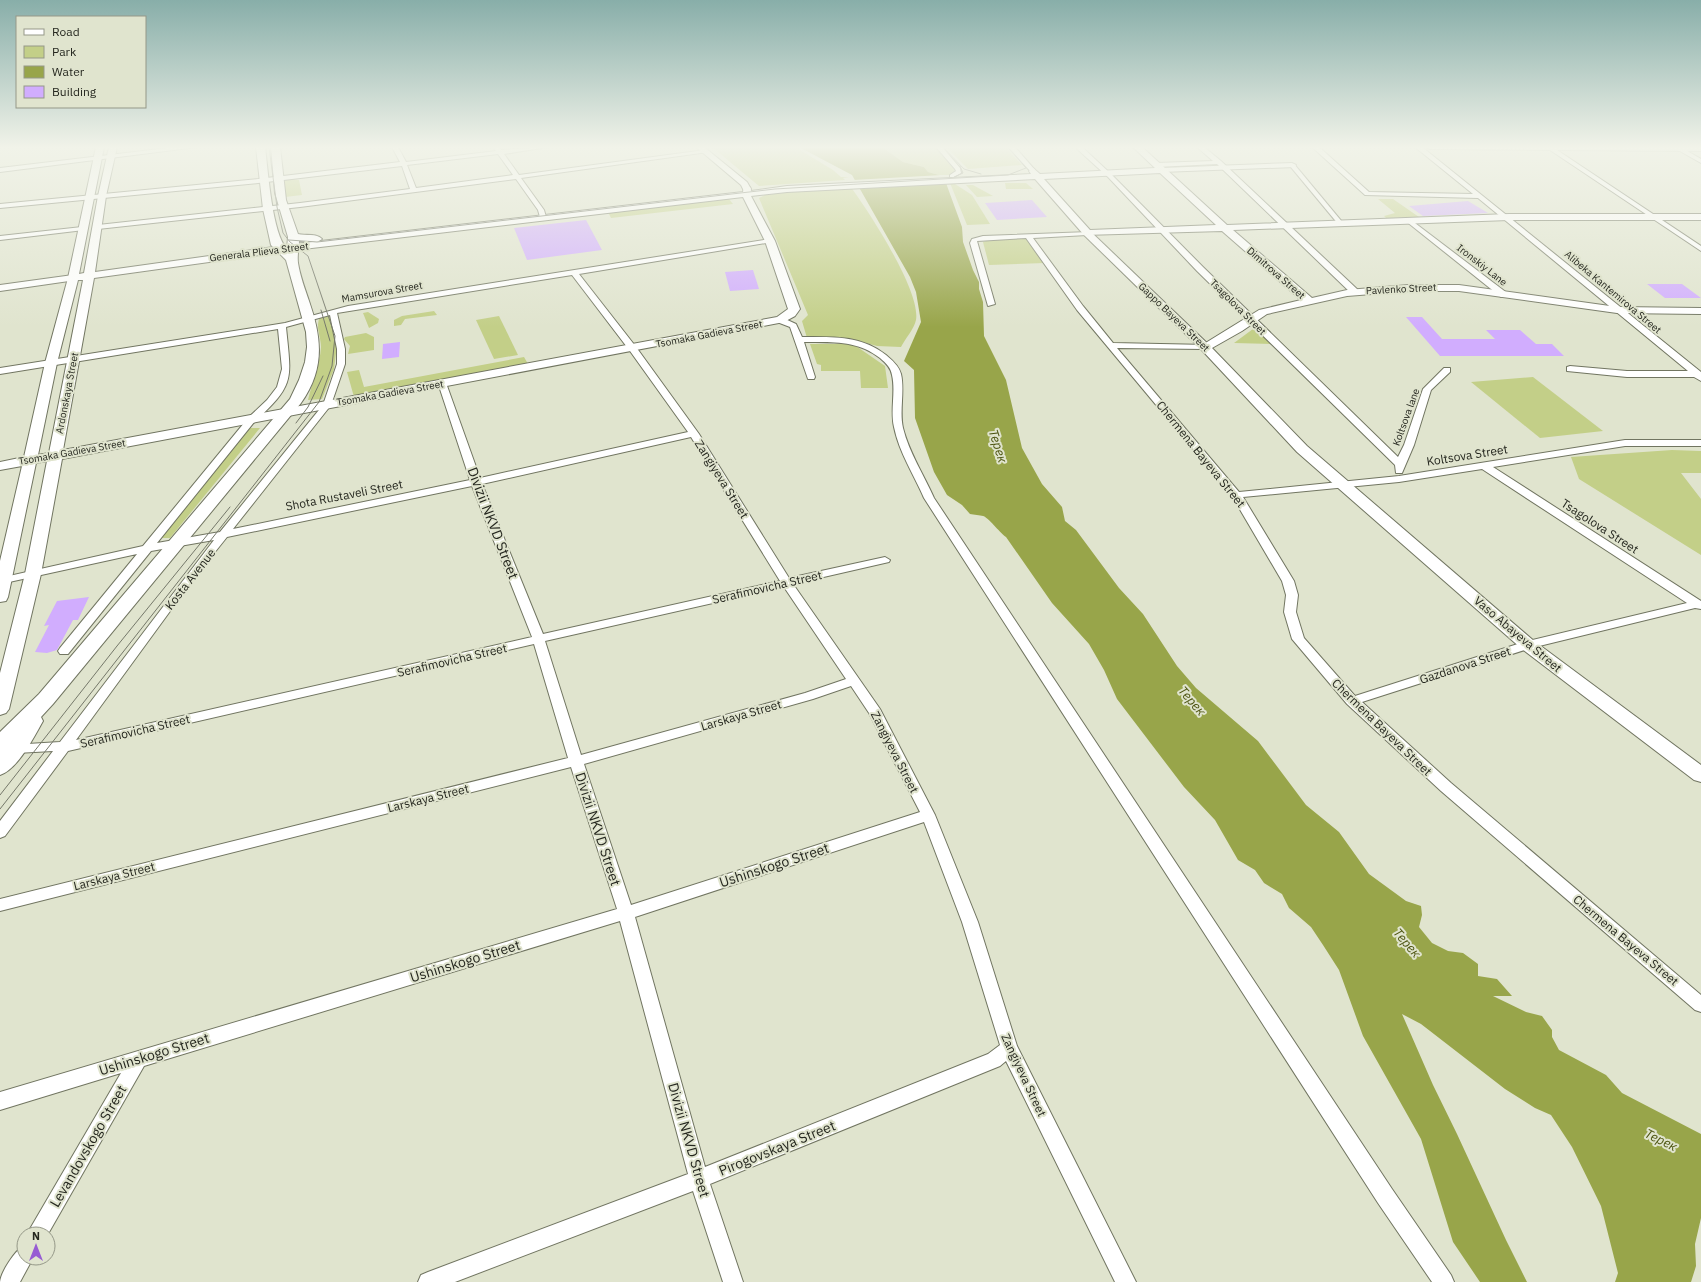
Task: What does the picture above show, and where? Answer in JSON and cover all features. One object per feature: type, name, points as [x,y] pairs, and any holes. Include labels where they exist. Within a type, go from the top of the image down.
[{"type":"main road","name":"Ardonskaya Street","points":[[0,597],[2,580],[51,363],[73,278],[87,207]]},
{"type":"main road","name":"Ardonskaya Street","points":[[0,709],[34,574],[73,359],[90,275],[101,207]]},
{"type":"main road","points":[[0,767],[8,747],[46,699],[296,400],[305,383],[314,352],[314,337],[310,318],[288,246],[283,207]]},
{"type":"main road","name":"Generala Plieva Street","points":[[73,278],[288,246],[612,207]]},
{"type":"main road","points":[[754,207],[770,241],[794,309],[791,314],[780,320]]},
{"type":"main road","name":"Gappo Bayeva Street","points":[[1063,207],[1087,233]]},
{"type":"main road","name":"Dimitrova Street","points":[[1201,207],[1309,301]]},
{"type":"main road","points":[[268,209],[288,246]]},
{"type":"main road","name":"Generala Plieva Street","points":[[317,239],[543,215]]},
{"type":"main road","points":[[1087,233],[1506,217],[1701,217]]},
{"type":"main road","points":[[200,259],[256,249],[288,246],[304,239],[317,239]]},
{"type":"main road","name":"Pavlenko Street","points":[[1205,346],[1238,329],[1250,319],[1263,312],[1355,292],[1440,287],[1617,310],[1701,311]]},
{"type":"main road","name":"Tsomaka Gadieva Street","points":[[0,466],[633,349],[780,320]]},
{"type":"main road","name":"Gappo Bayeva Street","points":[[1205,346],[1302,449],[1341,483]]},
{"type":"main road","name":"Vaso Abayeva Street","points":[[1341,483],[1528,645],[1701,775]]},
{"type":"street","points":[[98,227],[283,207]]},
{"type":"street","points":[[537,207],[543,215]]},
{"type":"street","name":"Tsagolova Street","points":[[1139,207],[1250,319],[1400,464]]},
{"type":"street","points":[[1265,207],[1355,292]]},
{"type":"street","points":[[1327,207],[1341,224]]},
{"type":"street","name":"Alibeka Kantemirova Street","points":[[1493,207],[1617,310],[1700,375]]},
{"type":"street","points":[[1638,207],[1701,249]]},
{"type":"street","name":"Ironskiy Lane","points":[[1409,221],[1504,295]]},
{"type":"street","points":[[0,238],[82,229]]},
{"type":"street","points":[[991,304],[973,242],[974,240],[1087,233]]},
{"type":"street","name":"Gappo Bayeva Street","points":[[1087,233],[1205,346]]},
{"type":"street","name":"Chermena Bayeva Street","points":[[1028,236],[1080,308],[1236,495],[1288,581],[1292,595],[1290,612],[1298,639],[1352,701],[1446,787],[1701,1005]]},
{"type":"street","name":"Mamsurova Street","points":[[0,371],[282,326],[348,308],[770,241]]},
{"type":"street","name":"Zangiyeva Street","points":[[574,272],[633,349],[694,434],[786,582],[876,712],[907,778],[928,815],[970,922],[1009,1048],[1126,1282]]},
{"type":"street","name":"Generala Plieva Street","points":[[0,288],[73,278]]},
{"type":"street","name":"Kosta Avenue","points":[[0,832],[191,575],[327,405],[341,364],[341,349],[333,312]]},
{"type":"street","points":[[780,320],[793,326],[811,376]]},
{"type":"street","points":[[64,651],[252,419],[277,393],[284,381],[285,359],[282,326]]},
{"type":"street","points":[[799,340],[853,340],[866,344],[893,365],[897,375],[896,407],[900,434],[929,498],[1372,1176],[1444,1282]]},
{"type":"street","name":"Pavlenko Street","points":[[1112,345],[1205,346]]},
{"type":"street","points":[[1570,369],[1627,374],[1700,375]]},
{"type":"street","name":"Koltsova lane","points":[[1399,479],[1400,464],[1409,445],[1427,389],[1447,370]]},
{"type":"street","name":"Divizii NKVD Street","points":[[442,384],[476,482],[539,640],[576,761],[626,913],[699,1179],[733,1282]]},
{"type":"street","name":"Shota Rustaveli Street","points":[[2,580],[176,542],[225,534],[476,482],[694,434]]},
{"type":"street","name":"Koltsova Street","points":[[1236,495],[1341,483],[1399,479],[1626,443],[1701,443]]},
{"type":"street","name":"Tsagolova Street","points":[[1485,466],[1699,605]]},
{"type":"street","name":"Serafimovicha Street","points":[[8,747],[62,747],[539,640],[885,560]]},
{"type":"street","name":"Gazdanova Street","points":[[1352,701],[1528,645],[1699,605]]},
{"type":"street","name":"Larskaya Street","points":[[0,905],[576,761],[809,696],[854,681]]},
{"type":"street","name":"Ushinskogo Street","points":[[0,1101],[139,1058],[626,913],[928,815]]},
{"type":"street","name":"Pirogovskaya Street","points":[[428,1282],[699,1179],[994,1060],[1009,1048]]},
{"type":"street","name":"Levandovskogo Street","points":[[42,1226],[139,1058]]},
{"type":"street","points":[[9,1282],[18,1266]]},
{"type":"green space","points":[[656,207],[708,207],[611,218],[608,212]]},
{"type":"green space","points":[[763,207],[865,207],[892,251],[910,290],[915,307],[916,320],[913,327],[901,347],[877,346],[848,338],[807,338],[802,321],[808,315]]},
{"type":"green space","points":[[960,207],[979,207],[990,224],[967,225]]},
{"type":"green space","points":[[1388,207],[1404,207],[1419,217],[1386,218],[1384,216],[1395,213]]},
{"type":"green space","points":[[1026,237],[1045,263],[989,265],[983,242],[992,239]]},
{"type":"green space","points":[[434,311],[437,315],[405,319],[401,325],[394,326],[394,320],[402,316]]},
{"type":"green space","points":[[368,312],[379,319],[378,323],[369,328],[363,313]]},
{"type":"green space","points":[[331,315],[337,345],[334,369],[322,399],[308,400],[318,367],[321,347],[318,328],[319,320],[320,317]]},
{"type":"green space","points":[[499,316],[518,355],[494,359],[476,320]]},
{"type":"green space","points":[[1257,326],[1273,344],[1234,343]]},
{"type":"green space","points":[[366,333],[374,337],[374,350],[348,354],[350,346],[344,339],[345,337]]},
{"type":"green space","points":[[810,344],[853,344],[885,366],[888,388],[861,388],[860,371],[821,371],[821,365],[817,364]]},
{"type":"green space","points":[[524,357],[528,364],[354,397],[347,372],[359,370],[364,387]]},
{"type":"green space","points":[[1533,377],[1603,431],[1540,438],[1471,382]]},
{"type":"green space","points":[[249,428],[260,428],[170,538],[158,538]]},
{"type":"green space","points":[[1672,450],[1701,451],[1701,473],[1681,473],[1701,499],[1701,555],[1579,479],[1571,457]]},
{"type":"water","name":"Терек","points":[[870,207],[955,207],[962,227],[963,242],[979,282],[979,289],[983,302],[984,336],[1006,380],[1022,448],[1042,484],[1062,507],[1065,521],[1076,530],[1119,588],[1143,614],[1177,666],[1196,688],[1258,741],[1306,805],[1339,832],[1369,874],[1406,901],[1421,906],[1422,915],[1419,927],[1432,943],[1448,951],[1463,953],[1478,964],[1478,976],[1497,979],[1512,996],[1493,996],[1526,1012],[1542,1016],[1552,1030],[1552,1037],[1559,1050],[1606,1075],[1622,1093],[1701,1134],[1701,1218],[1695,1244],[1696,1266],[1691,1282],[1615,1282],[1618,1273],[1601,1206],[1572,1147],[1551,1115],[1535,1108],[1505,1089],[1421,1024],[1402,1014],[1433,1085],[1527,1282],[1480,1282],[1453,1242],[1421,1139],[1363,1036],[1339,970],[1311,927],[1289,908],[1282,894],[1264,883],[1255,870],[1238,860],[1215,820],[1184,787],[1117,699],[1104,670],[1089,644],[1052,603],[1006,537],[985,517],[970,514],[962,505],[947,495],[934,472],[915,418],[914,370],[904,361],[921,322],[916,292],[910,277]]},
{"type":"building","points":[[988,207],[1038,207],[1047,217],[997,220]]},
{"type":"building","points":[[1410,207],[1478,207],[1488,213],[1423,216]]},
{"type":"building","points":[[586,220],[602,250],[527,260],[514,228]]},
{"type":"building","points":[[753,270],[759,289],[730,291],[725,272]]},
{"type":"building","points":[[1647,284],[1682,284],[1701,298],[1665,298]]},
{"type":"building","points":[[1406,317],[1422,317],[1442,339],[1495,339],[1486,330],[1520,330],[1536,344],[1552,344],[1564,356],[1440,356]]},
{"type":"building","points":[[400,342],[399,357],[382,359],[383,344]]},
{"type":"building","points":[[89,597],[78,620],[73,620],[57,650],[47,653],[35,652],[49,625],[44,626],[57,601]]},
{"type":"tram line","points":[[0,809],[319,402],[332,366],[335,336],[308,256],[290,242],[283,233],[277,207]]},
{"type":"tram line","points":[[289,240],[317,242],[621,207]]},
{"type":"tram line","points":[[321,310],[330,341]]},
{"type":"tram line","points":[[296,423],[308,407],[323,376]]},
{"type":"tram line","points":[[0,795],[117,646],[230,507]]}]
